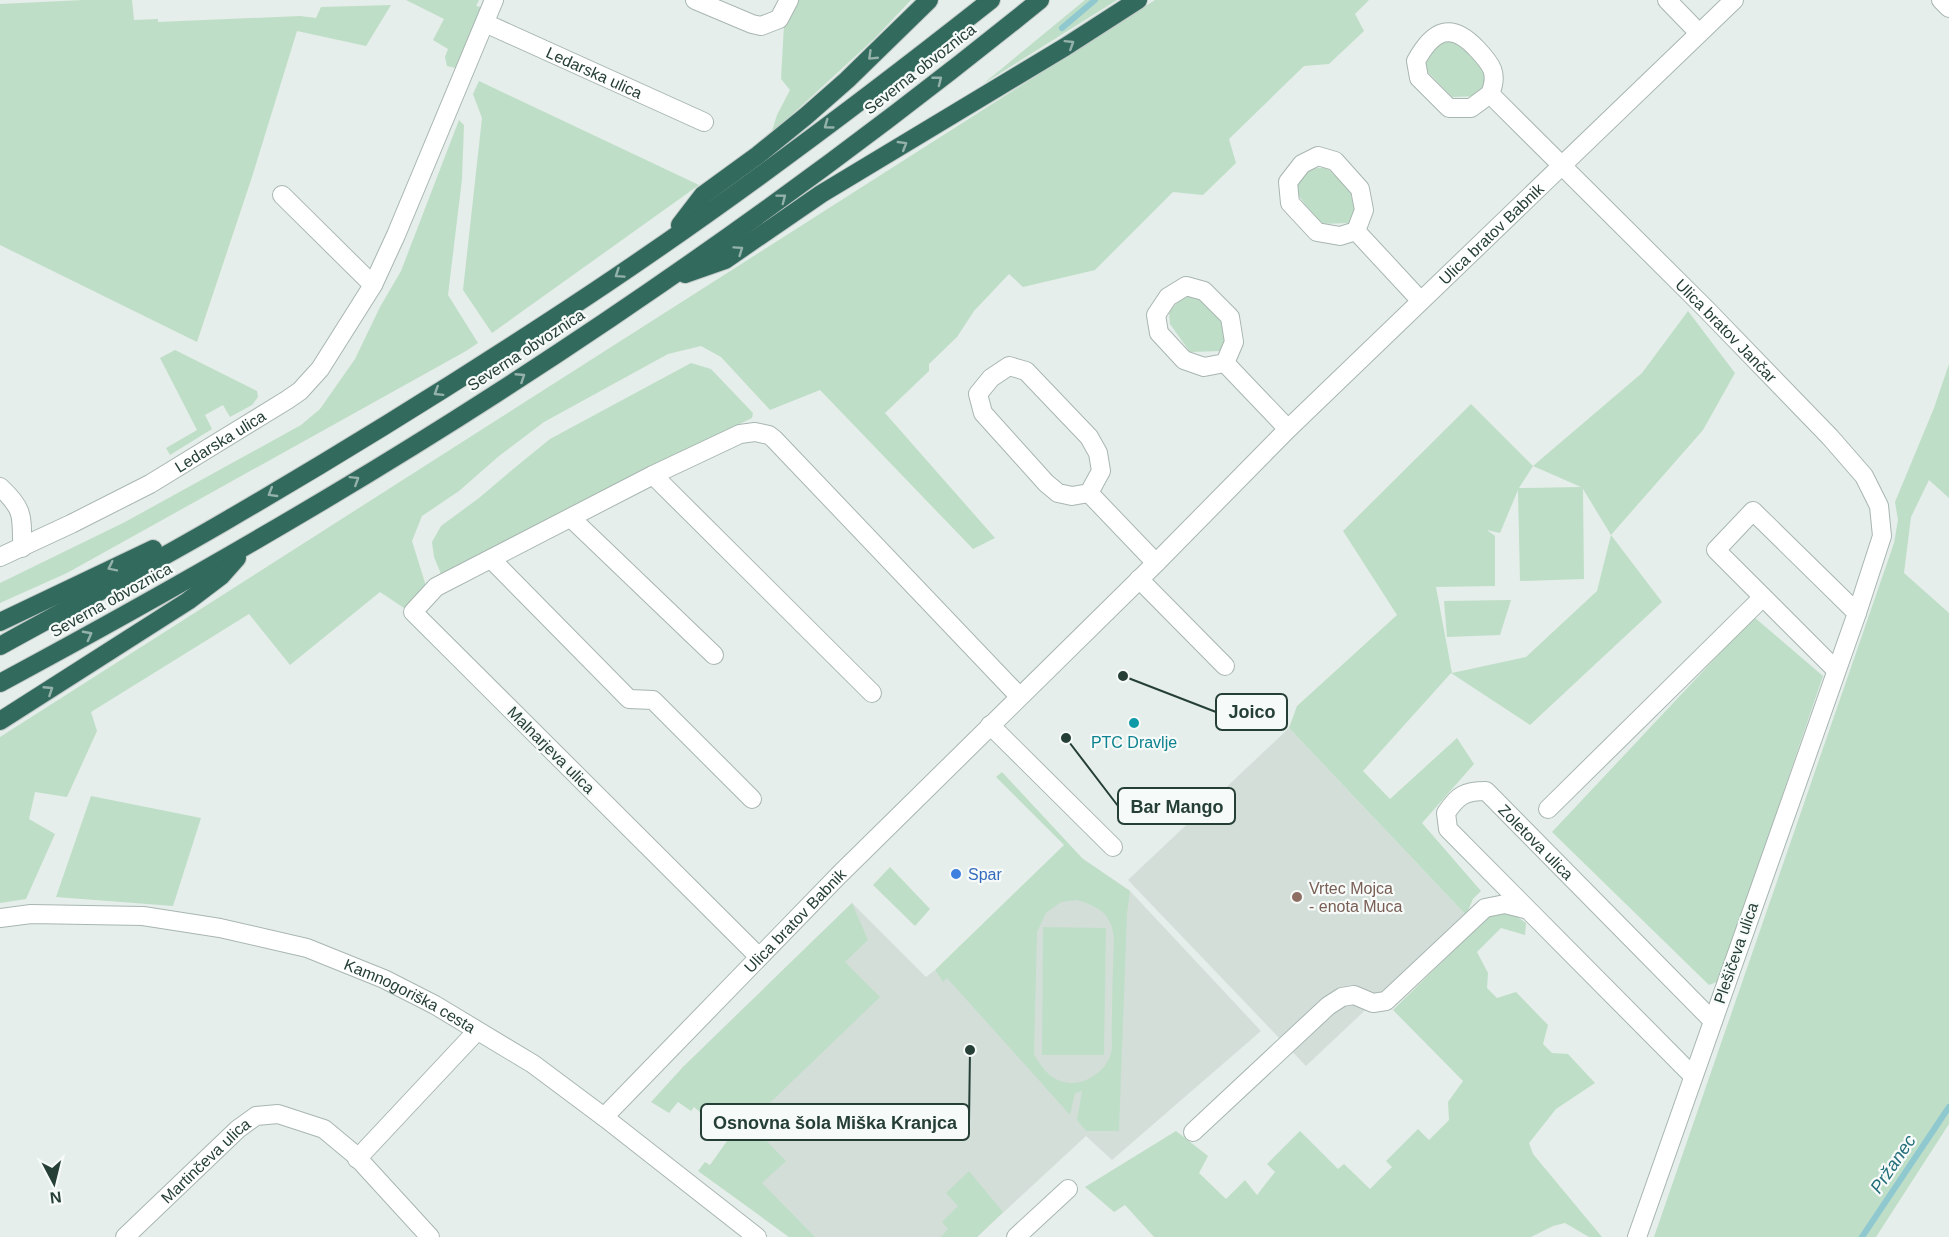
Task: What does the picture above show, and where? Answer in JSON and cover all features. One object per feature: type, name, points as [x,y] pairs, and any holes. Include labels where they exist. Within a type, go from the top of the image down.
[{"type":"highway","points":[[668,241],[703,195],[806,116],[847,80],[929,0]]},
{"type":"highway","name":"Severna obvoznica","points":[[0,646],[225,521],[550,321],[668,241],[848,111],[991,0]]},
{"type":"highway","name":"Severna obvoznica","points":[[0,683],[144,605],[251,543],[495,394],[758,216],[893,115],[1040,0]]},
{"type":"highway","points":[[666,280],[725,261],[821,194],[1065,47],[1138,0]]},
{"type":"highway","points":[[0,622],[116,565],[225,521]]},
{"type":"highway","points":[[0,721],[188,601],[221,576],[251,543]]},
{"type":"street","name":"Ledarska ulica","points":[[0,557],[150,484],[300,391],[320,369],[373,285],[494,0]]},
{"type":"street","points":[[695,0],[760,26],[779,19],[789,0]]},
{"type":"street","points":[[1666,0],[1700,33]]},
{"type":"street","name":"Ulica bratov Babnik","points":[[603,1117],[758,956],[1156,563],[1288,429],[1734,0]]},
{"type":"street","points":[[1941,0],[1949,8]]},
{"type":"street","name":"Ledarska ulica","points":[[485,23],[704,122]]},
{"type":"street","points":[[1451,31],[1466,37],[1491,64],[1495,83],[1490,94],[1471,108],[1449,108],[1419,78],[1416,61],[1424,46],[1438,34],[1451,31]]},
{"type":"street","points":[[1490,94],[1562,166]]},
{"type":"street","points":[[1318,156],[1335,161],[1360,189],[1364,210],[1356,231],[1340,236],[1317,232],[1290,203],[1288,182],[1302,164],[1318,156]]},
{"type":"street","name":"Ulica bratov Jančar","points":[[1562,166],[1830,437],[1864,476],[1880,506]]},
{"type":"street","points":[[282,195],[373,285]]},
{"type":"street","points":[[1356,231],[1420,300]]},
{"type":"street","points":[[1186,286],[1204,291],[1230,317],[1234,342],[1225,363],[1204,367],[1184,360],[1159,333],[1156,315],[1168,297],[1186,286]]},
{"type":"street","points":[[1225,363],[1288,429]]},
{"type":"street","points":[[1009,366],[1026,371],[1089,437],[1098,453],[1101,471],[1089,493],[1072,496],[1058,493],[1046,483],[983,413],[978,394],[991,378],[1009,366]]},
{"type":"street","name":"Malnarjeva ulica","points":[[758,956],[413,612],[436,587],[653,475],[740,434],[755,432],[769,435],[1019,696]]},
{"type":"street","points":[[653,475],[872,693]]},
{"type":"street","points":[[0,487],[14,499],[19,508],[22,548]]},
{"type":"street","points":[[1089,493],[1156,563]]},
{"type":"street","name":"Plešičeva ulica","points":[[1637,1237],[1857,613],[1882,536],[1880,506]]},
{"type":"street","points":[[1836,670],[1716,550],[1753,511],[1857,613]]},
{"type":"street","points":[[571,518],[714,655]]},
{"type":"street","points":[[491,559],[628,699],[653,700],[752,799]]},
{"type":"street","points":[[1139,579],[1225,666]]},
{"type":"street","points":[[1548,809],[1763,597]]},
{"type":"street","points":[[990,726],[1113,847]]},
{"type":"street","name":"Zoletova ulica","points":[[1693,1076],[1448,829],[1446,813],[1455,799],[1472,791],[1486,791],[1713,1021]]},
{"type":"street","points":[[1193,1132],[1335,1001],[1342,997],[1354,996],[1373,1003],[1386,1001],[1485,908],[1505,904],[1527,910]]},
{"type":"street","name":"Kamnogoriška cesta","points":[[0,918],[32,914],[143,916],[220,928],[308,948],[384,979],[435,1005],[533,1065],[757,1237]]},
{"type":"street","points":[[357,1159],[477,1031]]},
{"type":"street","name":"Martinčeva ulica","points":[[125,1237],[238,1129],[256,1116],[278,1114],[324,1129],[357,1159],[430,1237]]},
{"type":"street","points":[[1016,1237],[1068,1189]]},
{"type":"shaded area","name":"Vrtec Mojca - enota Muca","points":[[1289,728],[1466,915],[1306,1066],[1128,880]]},
{"type":"shaded area","points":[[1075,856],[1130,891],[1261,1031],[1112,1160],[1086,1136],[977,1237],[789,1237],[720,1185],[758,1142],[682,1068],[852,903],[926,977],[935,970],[943,981]]},
{"type":"green space","points":[[132,0],[134,20],[158,19],[158,22],[300,16],[316,18],[321,7],[391,5],[366,46],[297,31],[252,177],[197,342],[0,245],[0,4]]},
{"type":"green space","points":[[406,0],[479,0],[476,6],[481,7],[456,68],[447,66],[445,57],[448,49],[433,40],[444,19]]},
{"type":"green space","points":[[797,0],[911,0],[875,38],[771,134],[777,115],[790,90],[781,79],[784,25]]},
{"type":"green space","points":[[1085,0],[1117,0],[983,84]]},
{"type":"green space","points":[[1155,0],[1369,0],[1355,14],[1364,31],[1329,64],[1304,66],[1229,139],[1236,163],[1203,195],[1173,192],[1095,270],[1023,287],[1009,274],[974,311],[957,337],[929,364],[929,371],[885,413],[995,538],[973,549],[820,390],[770,410],[721,357],[701,346],[668,354],[544,422],[499,456],[459,491],[422,516],[412,541],[426,586],[404,608],[380,592],[290,665],[249,614],[91,712],[97,731],[67,797],[35,792],[29,819],[55,834],[26,899],[0,903],[0,737]]},
{"type":"green space","points":[[1451,34],[1483,63],[1488,82],[1482,96],[1452,97],[1422,66],[1437,35]]},
{"type":"green space","points":[[479,81],[699,185],[492,333],[463,290],[482,118],[473,94]]},
{"type":"green space","points":[[459,120],[464,125],[462,179],[448,295],[478,343],[67,573],[0,603],[0,583],[125,522],[301,425],[320,409],[355,359],[380,307],[401,271]]},
{"type":"green space","points":[[1326,167],[1350,191],[1355,209],[1349,223],[1319,224],[1299,196],[1297,184],[1310,169]]},
{"type":"green space","points":[[1197,295],[1222,319],[1226,337],[1221,351],[1190,352],[1170,324],[1169,312],[1182,297]]},
{"type":"green space","points":[[1688,311],[1735,373],[1703,430],[1611,535],[1662,602],[1530,725],[1451,673],[1363,771],[1390,799],[1457,738],[1474,764],[1422,823],[1481,891],[1473,899],[1466,915],[1289,728],[1297,706],[1397,615],[1343,531],[1471,404],[1533,466],[1642,373]],"holes":[[[1533,466],[1581,487],[1519,488]],[[1583,489],[1611,535],[1597,591],[1526,657],[1452,673],[1436,587],[1495,586],[1495,536],[1487,530],[1500,533],[1518,490],[1520,581],[1584,579]]]},
{"type":"green space","points":[[175,350],[257,391],[258,397],[252,405],[230,417],[223,405],[205,415],[212,429],[170,455],[166,448],[197,430],[160,358]]},
{"type":"green space","points":[[691,363],[711,369],[753,413],[752,418],[649,467],[441,574],[434,557],[432,542],[441,526],[479,498],[550,439]]},
{"type":"green space","points":[[1949,364],[1949,498],[1929,480],[1911,517],[1904,573],[1949,613],[1949,1124],[1876,1237],[1654,1237],[1894,543],[1898,520],[1895,502],[1934,408]]},
{"type":"green space","points":[[1511,600],[1500,635],[1447,637],[1444,601]]},
{"type":"green space","points":[[1754,617],[1823,676],[1719,981],[1709,985],[1552,832]]},
{"type":"green space","points":[[1002,772],[1083,859],[1130,891],[1127,914],[1119,1131],[1086,1131],[1077,1120],[1082,1091],[1075,1093],[1070,1115],[947,978],[943,982],[935,970],[1064,845],[996,777]],"holes":[[[1077,900],[1103,912],[1110,922],[1114,938],[1112,1046],[1109,1060],[1101,1070],[1084,1081],[1072,1083],[1054,1078],[1034,1054],[1037,932],[1046,913],[1061,902]]]},
{"type":"green space","points":[[91,796],[201,818],[173,906],[56,897]]},
{"type":"green space","points":[[890,867],[930,909],[915,926],[873,885]]},
{"type":"green space","points":[[852,903],[868,940],[845,962],[880,997],[749,1123],[786,1161],[762,1183],[815,1237],[789,1237],[698,1171],[705,1162],[710,1165],[727,1141],[714,1131],[717,1127],[694,1107],[691,1111],[678,1102],[669,1113],[651,1102],[682,1068]]},
{"type":"green space","points":[[1509,911],[1526,923],[1525,935],[1501,928],[1477,952],[1488,973],[1487,988],[1497,998],[1516,992],[1548,1025],[1543,1044],[1552,1053],[1568,1054],[1595,1083],[1556,1109],[1529,1143],[1533,1154],[1602,1237],[1589,1237],[1565,1223],[1531,1237],[1154,1237],[1125,1205],[1114,1212],[1085,1187],[1176,1131],[1208,1156],[1199,1173],[1226,1199],[1245,1180],[1257,1195],[1275,1172],[1267,1164],[1300,1131],[1338,1169],[1344,1164],[1370,1189],[1392,1167],[1386,1161],[1418,1129],[1429,1140],[1449,1120],[1448,1102],[1463,1081],[1393,1010],[1490,915]]},
{"type":"green space","points":[[1043,927],[1106,928],[1104,1055],[1042,1055]]},
{"type":"green space","points":[[969,1171],[1003,1212],[977,1237],[941,1237],[948,1229],[942,1222],[958,1206],[946,1193]]},
{"type":"waterway","points":[[1062,28],[1095,0]]},
{"type":"waterway","name":"Pržanec","points":[[1862,1237],[1949,1107]]},
{"type":"place","name":"Joico","points":[[1123,676]]},
{"type":"place","name":"PTC Dravlje","points":[[1134,723]]},
{"type":"place","name":"Bar Mango","points":[[1066,738]]},
{"type":"place","name":"Spar","points":[[956,874]]},
{"type":"place","name":"Vrtec Mojca - enota Muca","points":[[1297,897]]},
{"type":"place","name":"Osnovna šola Miška Kranjca","points":[[970,1050]]}]
